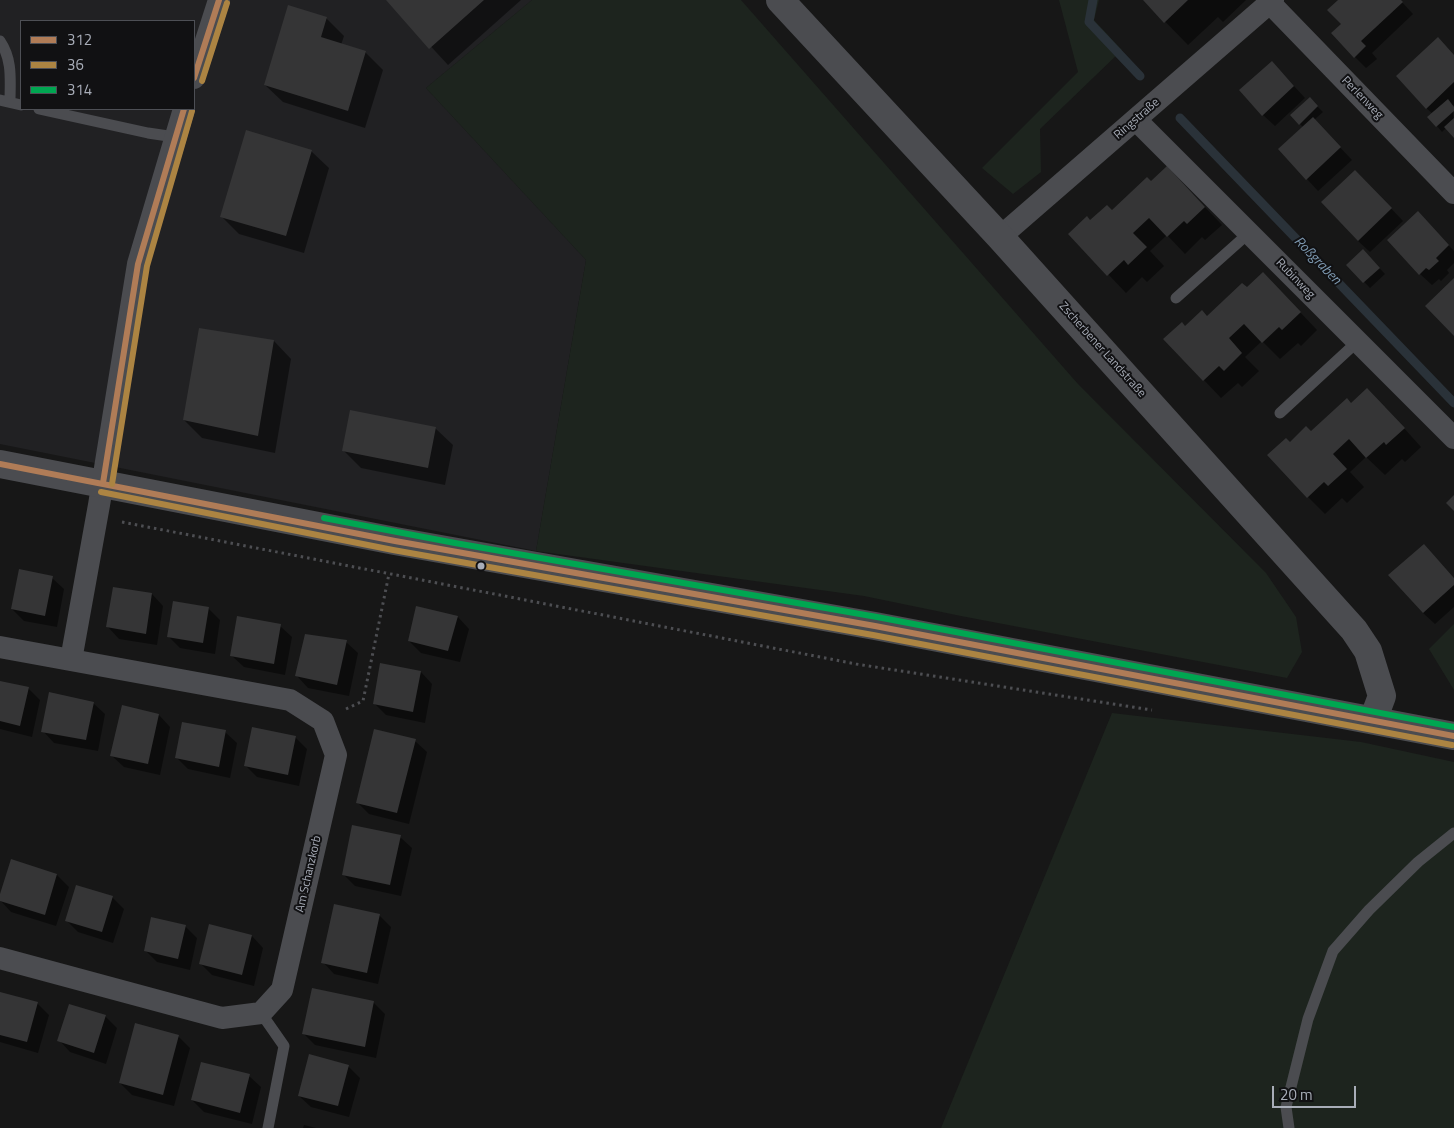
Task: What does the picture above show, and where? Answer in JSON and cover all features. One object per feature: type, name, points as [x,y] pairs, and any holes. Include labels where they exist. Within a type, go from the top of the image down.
[{"type":"street","points":[[195,75],[219,0]]},
{"type":"street","name":"Zscherbener Landstraße","points":[[780,0],[1000,237],[1354,630],[1368,651],[1382,696],[1373,720]]},
{"type":"street","name":"Ringstraße","points":[[1000,237],[1272,1]]},
{"type":"street","name":"Perlenweg","points":[[1272,1],[1454,193]]},
{"type":"street","points":[[71,660],[103,483],[138,264],[184,110]]},
{"type":"street","name":"Rubinweg","points":[[1136,120],[1454,438]]},
{"type":"street","points":[[0,464],[395,541],[875,626],[1454,736]]},
{"type":"street","points":[[0,647],[290,700],[323,721]]},
{"type":"street","name":"Am Schanzkorb","points":[[261,1013],[282,990],[336,755],[323,721]]},
{"type":"street","points":[[0,958],[222,1018],[261,1013]]},
{"type":"lane","points":[[0,41],[11,67],[10,102]]},
{"type":"lane","points":[[44,110],[148,133],[175,137]]},
{"type":"lane","points":[[1176,298],[1250,232]]},
{"type":"lane","points":[[1280,413],[1357,342]]},
{"type":"lane","points":[[1289,1128],[1286,1107],[1308,1019],[1333,951],[1369,910],[1418,862],[1454,833]]},
{"type":"lane","points":[[261,1013],[284,1046],[268,1128]]},
{"type":"path","points":[[97,518],[856,664],[1157,710]]},
{"type":"path","points":[[323,721],[363,701],[395,541]]},
{"type":"shaded area","points":[[0,0],[532,0],[426,88],[586,260],[536,551],[0,444]]},
{"type":"shaded area","points":[[532,0],[741,0],[1078,384],[1266,573],[1296,617],[1302,652],[1287,678],[864,596],[536,551],[586,260],[426,88]]},
{"type":"shaded area","points":[[1059,0],[1099,0],[1094,20],[1122,50],[1040,129],[1041,172],[1013,194],[982,168],[1078,72]]},
{"type":"shaded area","points":[[1454,624],[1454,690],[1429,649]]},
{"type":"shaded area","points":[[1112,713],[1361,742],[1454,762],[1454,1128],[941,1128]]},
{"type":"building","points":[[386,0],[484,0],[429,49]]},
{"type":"building","points":[[1143,0],[1188,0],[1164,23]]},
{"type":"building","points":[[1338,0],[1401,0],[1403,2],[1361,41],[1366,46],[1354,58],[1331,33],[1341,24],[1327,10]]},
{"type":"building","points":[[288,5],[327,17],[321,37],[366,51],[348,111],[264,85]]},
{"type":"building","points":[[1438,37],[1454,55],[1454,82],[1426,109],[1396,76]]},
{"type":"building","points":[[1272,61],[1294,86],[1262,116],[1239,90]]},
{"type":"building","points":[[1310,97],[1318,106],[1299,125],[1290,115]]},
{"type":"building","points":[[1448,99],[1454,107],[1454,111],[1436,127],[1427,117]]},
{"type":"building","points":[[1313,117],[1341,147],[1306,180],[1278,149]]},
{"type":"building","points":[[1454,118],[1454,138],[1444,127]]},
{"type":"building","points":[[246,130],[312,150],[286,236],[220,217]]},
{"type":"building","points":[[1167,166],[1205,207],[1187,224],[1184,221],[1167,237],[1149,218],[1133,233],[1147,247],[1128,265],[1124,260],[1107,276],[1068,234],[1087,216],[1090,220],[1107,205],[1112,210],[1147,177],[1151,181]]},
{"type":"building","points":[[1355,170],[1392,208],[1358,241],[1321,202]]},
{"type":"building","points":[[1418,211],[1449,245],[1436,258],[1439,261],[1429,270],[1426,268],[1419,275],[1387,240]]},
{"type":"building","points":[[1363,249],[1380,268],[1363,283],[1346,265]]},
{"type":"building","points":[[1263,272],[1301,312],[1282,330],[1279,327],[1262,343],[1244,324],[1229,338],[1242,353],[1224,371],[1219,366],[1203,381],[1163,339],[1182,322],[1185,326],[1202,310],[1207,316],[1242,283],[1247,287]]},
{"type":"building","points":[[1454,278],[1454,336],[1425,306]]},
{"type":"building","points":[[199,328],[274,340],[258,436],[183,420]]},
{"type":"building","points":[[1367,388],[1405,428],[1386,445],[1384,442],[1366,458],[1349,439],[1333,454],[1347,469],[1328,486],[1324,482],[1307,498],[1267,455],[1286,438],[1290,442],[1306,426],[1311,431],[1347,398],[1351,403]]},
{"type":"building","points":[[350,410],[436,427],[428,468],[342,451]]},
{"type":"building","points":[[1454,495],[1454,511],[1446,503]]},
{"type":"building","points":[[1424,544],[1454,578],[1454,585],[1423,613],[1388,575]]},
{"type":"building","points":[[19,569],[53,576],[45,616],[11,609]]},
{"type":"building","points":[[113,587],[152,593],[146,634],[106,627]]},
{"type":"building","points":[[173,601],[209,607],[203,643],[167,637]]},
{"type":"building","points":[[416,606],[458,616],[448,651],[408,641]]},
{"type":"building","points":[[237,616],[281,624],[274,664],[230,656]]},
{"type":"building","points":[[305,634],[347,640],[337,685],[295,676]]},
{"type":"building","points":[[380,663],[421,671],[413,712],[373,704]]},
{"type":"building","points":[[0,681],[29,687],[20,726],[0,721]]},
{"type":"building","points":[[49,692],[94,702],[86,740],[41,732]]},
{"type":"building","points":[[122,705],[159,714],[148,764],[110,756]]},
{"type":"building","points":[[182,722],[226,730],[219,767],[175,758]]},
{"type":"building","points":[[252,727],[296,736],[288,775],[244,766]]},
{"type":"building","points":[[374,729],[416,739],[397,813],[356,803]]},
{"type":"building","points":[[352,825],[401,835],[390,885],[342,875]]},
{"type":"building","points":[[11,859],[57,874],[45,915],[0,901],[0,894]]},
{"type":"building","points":[[76,885],[113,896],[102,932],[65,921]]},
{"type":"building","points":[[334,904],[380,914],[367,973],[321,963]]},
{"type":"building","points":[[151,917],[186,925],[178,959],[144,951]]},
{"type":"building","points":[[209,924],[252,935],[242,975],[199,964]]},
{"type":"building","points":[[312,988],[374,1001],[365,1047],[302,1034]]},
{"type":"building","points":[[0,992],[38,1002],[27,1042],[0,1035]]},
{"type":"building","points":[[69,1004],[106,1015],[94,1053],[57,1041]]},
{"type":"building","points":[[135,1023],[179,1035],[163,1095],[119,1083]]},
{"type":"building","points":[[309,1054],[349,1065],[338,1106],[298,1096]]},
{"type":"building","points":[[201,1062],[250,1074],[240,1113],[191,1100]]},
{"type":"waterway","name":"Roßgraben","points":[[1093,0],[1089,22],[1140,76]]},
{"type":"waterway","name":"Roßgraben","points":[[1180,118],[1454,403]]},
{"type":"transit line","name":"312","points":[[195,75],[219,0]]},
{"type":"transit line","name":"36","points":[[202,81],[227,3]]},
{"type":"transit line","name":"312","points":[[103,483],[138,264],[184,110]]},
{"type":"transit line","name":"36","points":[[112,484],[147,266],[192,111]]},
{"type":"transit line","name":"312","points":[[0,464],[395,541],[875,626],[1454,736]]},
{"type":"transit line","name":"36","points":[[101,492],[393,550],[873,635],[1452,745]]},
{"type":"transit line","name":"314","points":[[324,518],[455,543],[877,617],[1454,727]]}]
